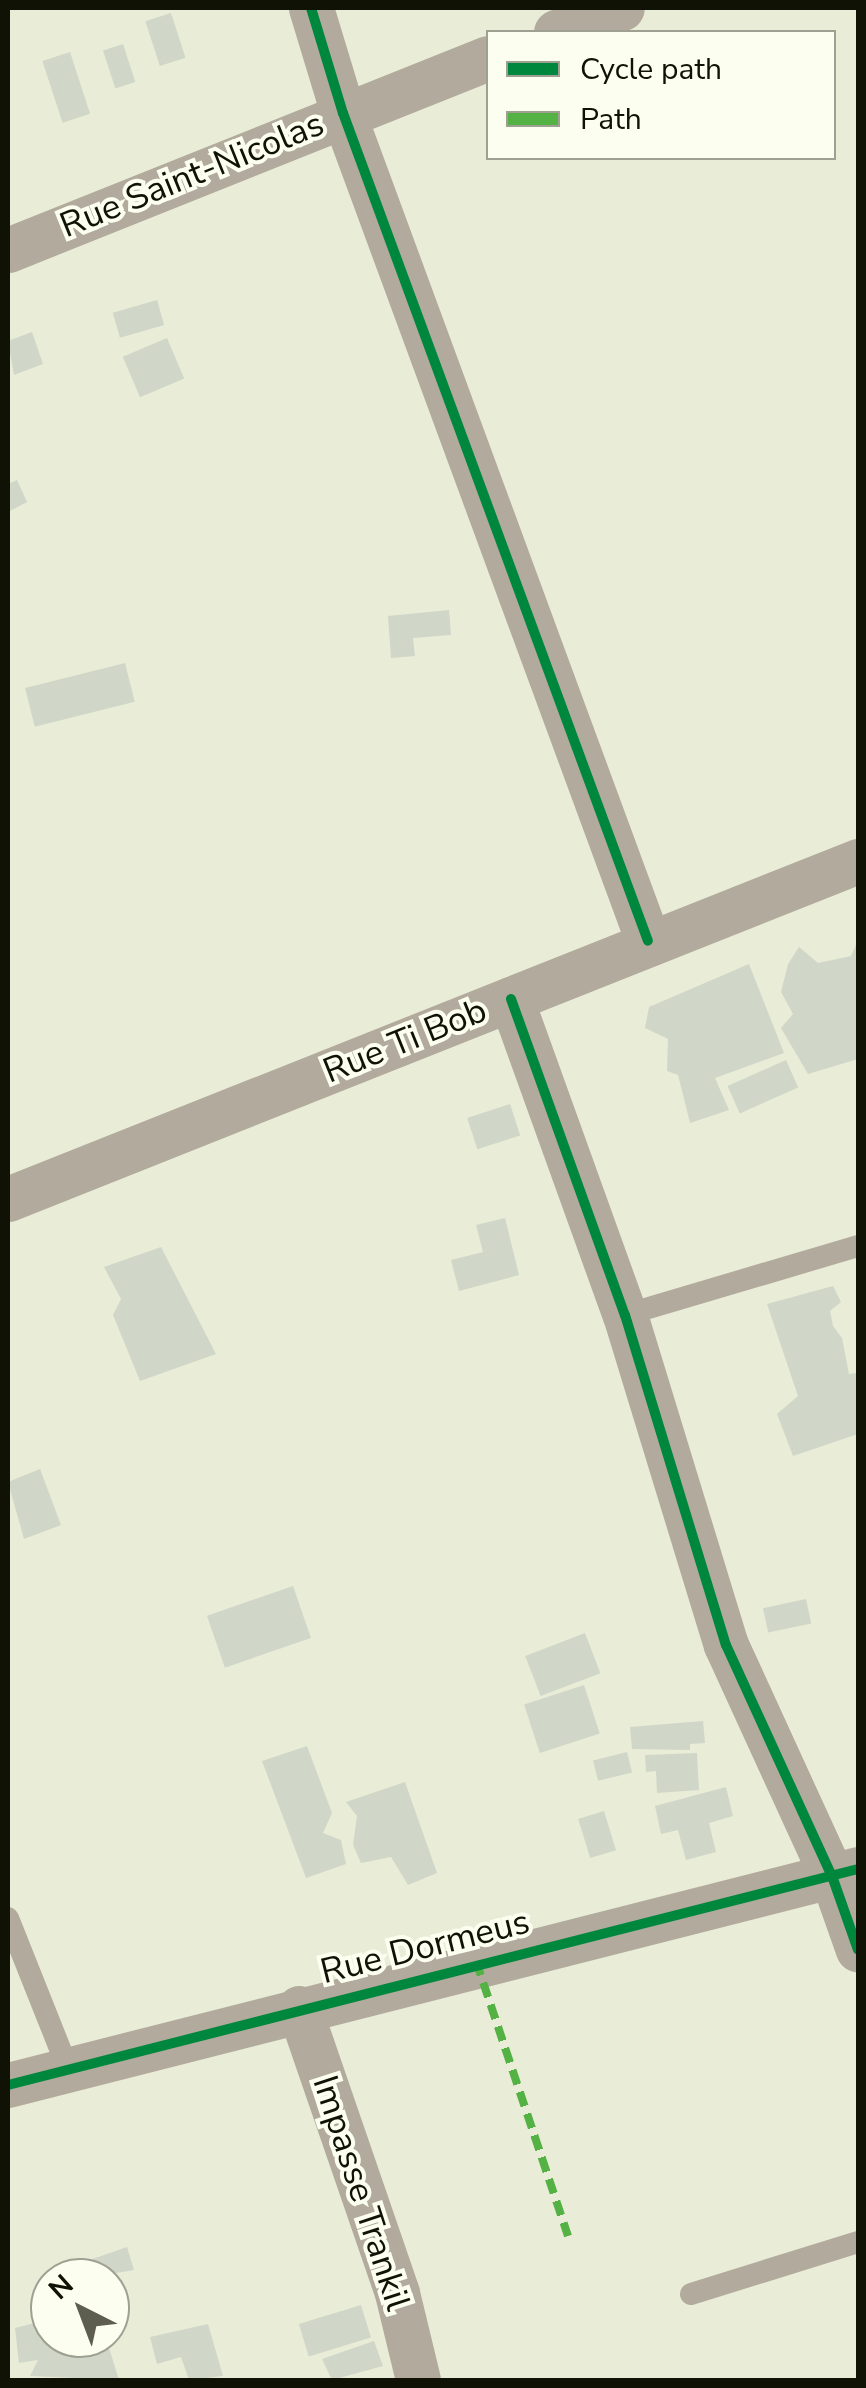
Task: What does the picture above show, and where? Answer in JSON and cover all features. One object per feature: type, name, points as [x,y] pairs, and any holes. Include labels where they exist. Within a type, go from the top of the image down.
[{"type":"street","points":[[311,8],[343,113],[648,940]]},
{"type":"street","points":[[562,30],[622,8]]},
{"type":"street","name":"Rue Saint-Nicolas","points":[[8,250],[486,59]]},
{"type":"street","name":"Rue Ti Bob","points":[[8,1199],[511,999],[648,940],[858,862]]},
{"type":"street","points":[[511,999],[626,1315],[726,1645],[845,1872],[858,1950]]},
{"type":"street","name":"Rue Dormeus","points":[[8,2085],[845,1872]]},
{"type":"street","name":"Impasse Trankil","points":[[299,2008],[397,2293],[418,2380]]},
{"type":"lane","points":[[626,1315],[858,1246]]},
{"type":"lane","points":[[8,1918],[68,2069]]},
{"type":"lane","points":[[691,2294],[858,2242]]},
{"type":"building","points":[[171,13],[186,58],[160,66],[145,21]]},
{"type":"building","points":[[123,44],[135,82],[115,89],[103,50]]},
{"type":"building","points":[[70,52],[90,114],[63,123],[42,61]]},
{"type":"building","points":[[157,300],[164,325],[120,338],[113,313]]},
{"type":"building","points":[[32,332],[43,364],[14,375],[8,341]]},
{"type":"building","points":[[167,338],[184,379],[140,397],[123,357]]},
{"type":"building","points":[[17,480],[27,502],[8,512],[8,484]]},
{"type":"building","points":[[449,610],[451,635],[413,638],[415,656],[391,658],[388,616]]},
{"type":"building","points":[[125,663],[135,702],[35,727],[25,688]]},
{"type":"building","points":[[858,940],[858,1059],[808,1074],[781,1028],[793,1014],[781,992],[788,964],[799,947],[818,963],[851,956]]},
{"type":"building","points":[[749,964],[784,1053],[715,1078],[729,1110],[690,1123],[678,1075],[667,1071],[668,1039],[645,1028],[649,1007]]},
{"type":"building","points":[[786,1060],[798,1087],[740,1113],[728,1086]]},
{"type":"building","points":[[510,1104],[520,1135],[477,1149],[467,1118]]},
{"type":"building","points":[[505,1218],[519,1275],[459,1291],[451,1260],[483,1252],[476,1225]]},
{"type":"building","points":[[161,1247],[216,1354],[140,1381],[113,1315],[121,1299],[104,1267]]},
{"type":"building","points":[[833,1286],[841,1302],[830,1311],[833,1326],[842,1338],[849,1374],[858,1373],[858,1434],[793,1456],[777,1414],[798,1396],[767,1304]]},
{"type":"building","points":[[40,1469],[61,1525],[24,1539],[8,1482]]},
{"type":"building","points":[[293,1586],[311,1638],[225,1668],[207,1616]]},
{"type":"building","points":[[806,1599],[811,1623],[768,1633],[763,1608]]},
{"type":"building","points":[[585,1633],[600,1673],[541,1696],[525,1656]]},
{"type":"building","points":[[584,1685],[600,1734],[540,1753],[524,1704]]},
{"type":"building","points":[[703,1721],[705,1743],[690,1744],[690,1750],[632,1749],[630,1727]]},
{"type":"building","points":[[307,1746],[332,1813],[323,1833],[341,1840],[346,1864],[306,1878],[262,1761]]},
{"type":"building","points":[[627,1752],[632,1772],[598,1781],[593,1760]]},
{"type":"building","points":[[697,1753],[699,1790],[657,1793],[656,1771],[646,1772],[645,1755]]},
{"type":"building","points":[[405,1782],[437,1873],[408,1885],[391,1857],[361,1863],[353,1845],[357,1816],[346,1802]]},
{"type":"building","points":[[726,1787],[733,1816],[709,1823],[716,1852],[686,1860],[678,1830],[661,1834],[655,1806]]},
{"type":"building","points":[[604,1811],[616,1850],[590,1858],[578,1819]]},
{"type":"building","points":[[127,2247],[134,2270],[130,2271],[130,2258],[95,2258]]},
{"type":"building","points":[[361,2305],[371,2338],[309,2357],[299,2324]]},
{"type":"building","points":[[30,2324],[30,2358],[112,2358],[119,2380],[30,2376],[38,2360],[19,2363],[15,2328]]},
{"type":"building","points":[[208,2324],[223,2376],[189,2380],[181,2357],[157,2364],[150,2337]]},
{"type":"building","points":[[374,2341],[383,2366],[332,2380],[322,2359]]},
{"type":"marked path","points":[[476,1961],[568,2236]]},
{"type":"cycle path","points":[[311,8],[343,113],[648,941]]},
{"type":"cycle path","points":[[511,999],[625,1315],[726,1645],[832,1876],[858,1950]]},
{"type":"cycle path","points":[[8,2085],[858,1869]]}]
